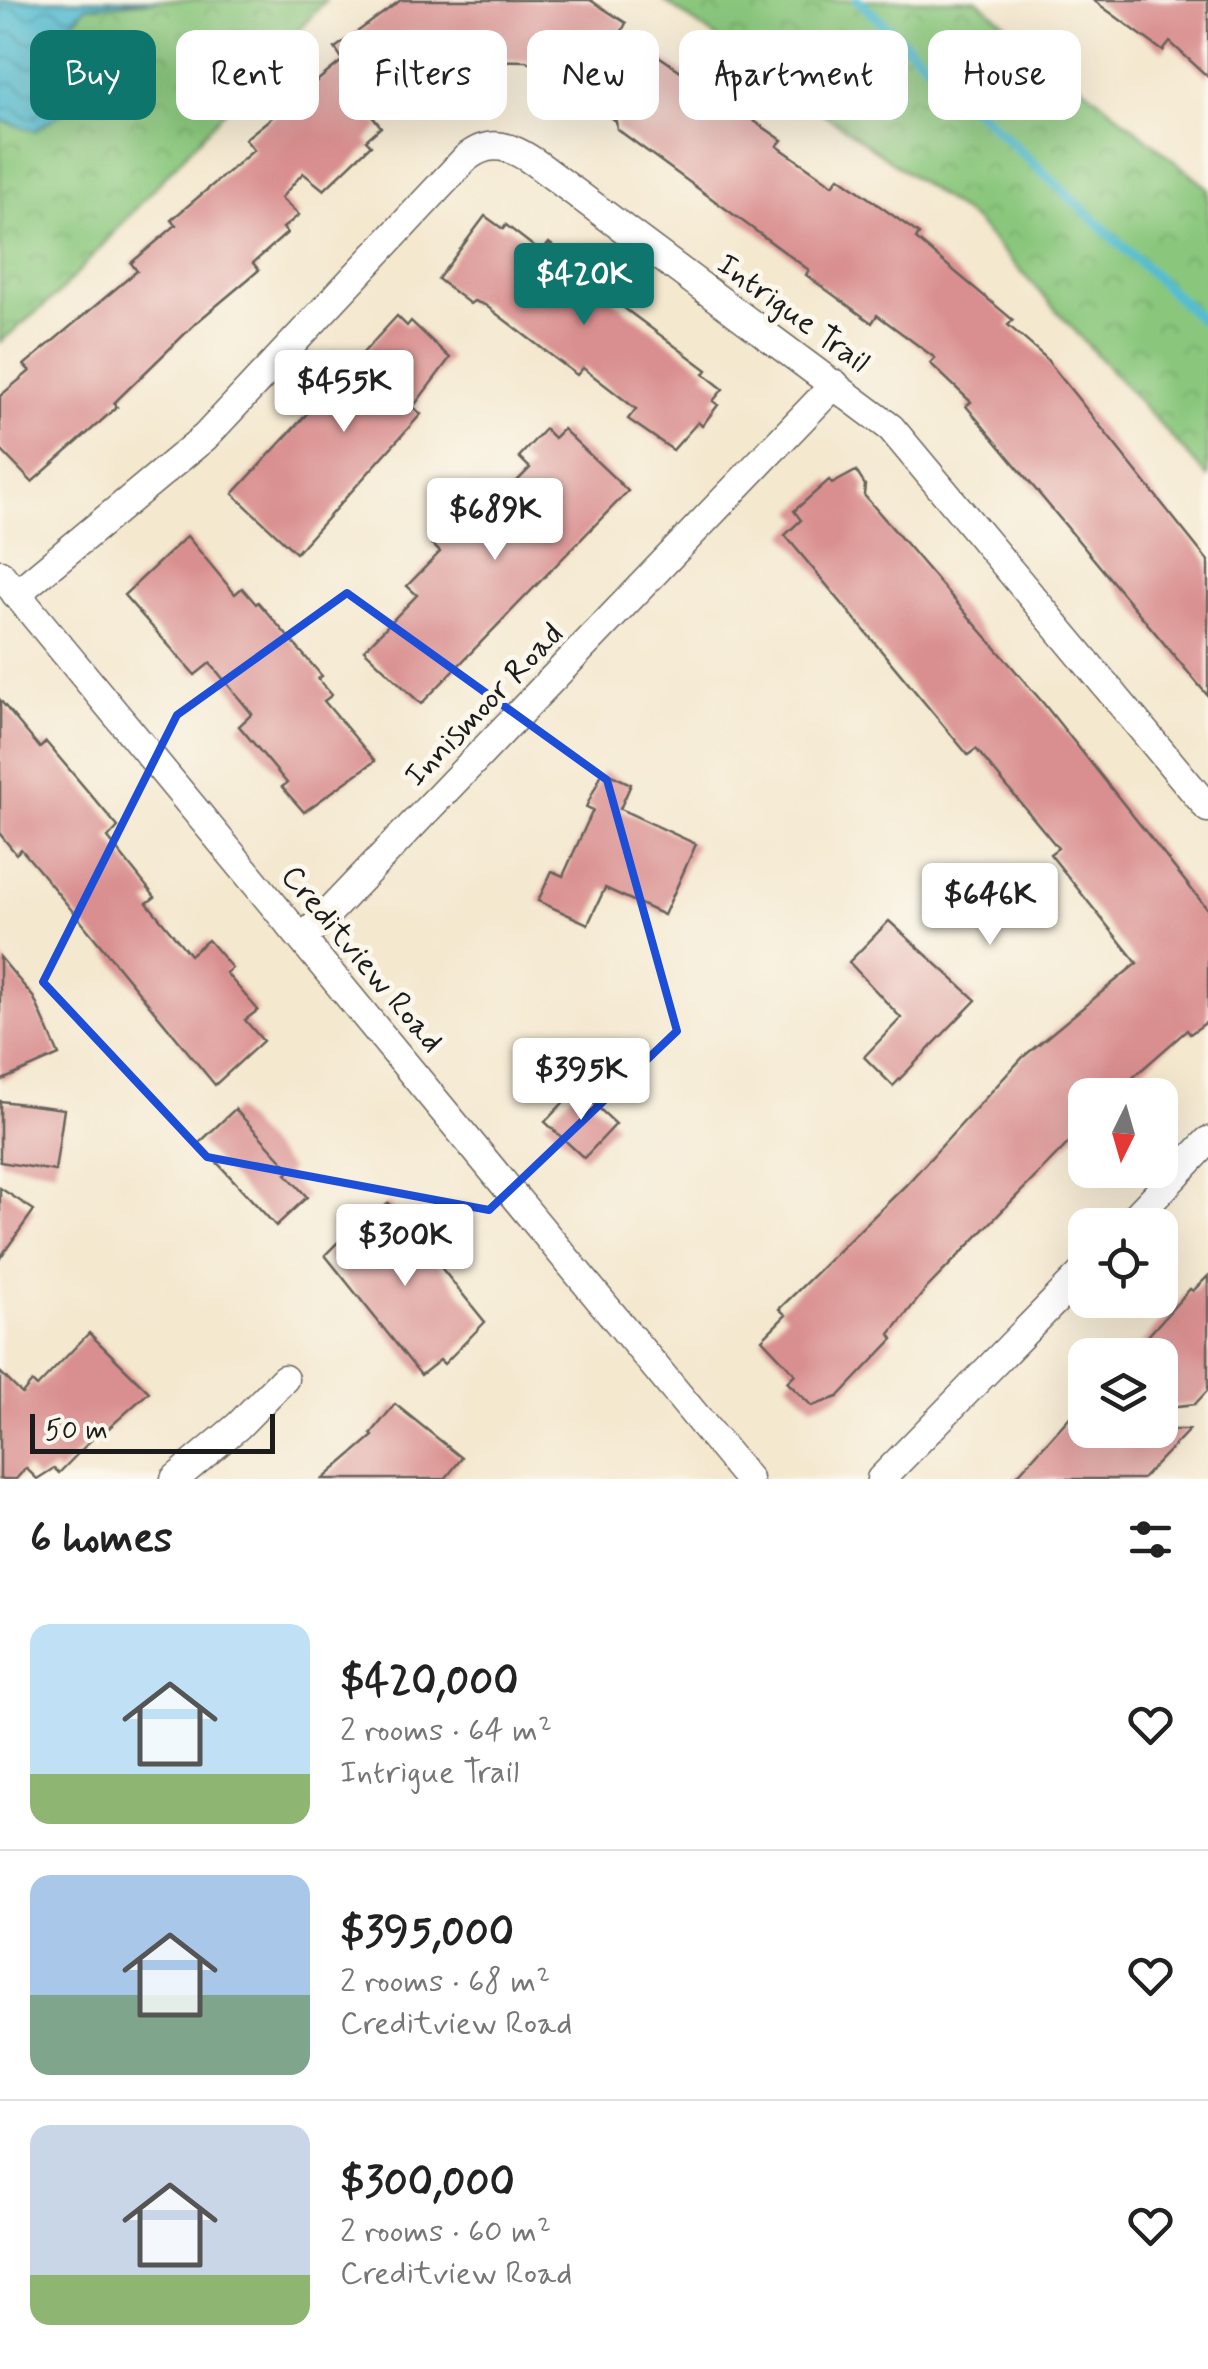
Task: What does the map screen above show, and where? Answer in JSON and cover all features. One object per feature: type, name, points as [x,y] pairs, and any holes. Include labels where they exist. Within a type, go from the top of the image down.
[{"type":"street","name":"Intrigue Trail","points":[[8,584],[205,437],[478,147],[495,144],[517,150],[835,384],[912,448],[1208,808]]},
{"type":"street","name":"Innismoor Road","points":[[303,940],[835,384]]},
{"type":"street","name":"Creditview Road","points":[[8,584],[748,1479]]},
{"type":"street","points":[[1144,1208],[1208,1141]]},
{"type":"street","points":[[881,1479],[1068,1287]]},
{"type":"street","points":[[175,1479],[238,1426],[284,1379]]},
{"type":"highlighted area","points":[[347,593],[607,780],[677,1031],[489,1210],[207,1157],[43,982],[177,715]]},
{"type":"green space","points":[[0,0],[326,0],[299,30],[176,30],[176,120],[217,120],[57,295],[0,342]]},
{"type":"green space","points":[[663,0],[977,0],[1014,30],[928,30],[928,120],[1081,120],[1081,85],[1208,188],[1208,477],[975,221],[832,120],[908,120],[908,30],[705,30]]},
{"type":"water","points":[[0,0],[159,0],[86,7],[67,30],[30,30],[30,120],[52,120],[35,131],[0,120]]},
{"type":"building","points":[[401,0],[590,0],[626,23],[622,30],[527,30],[527,61],[507,61],[507,30],[360,30]]},
{"type":"building","points":[[1093,0],[1208,0],[1208,77],[1170,42],[1163,51]]},
{"type":"building","points":[[659,56],[679,70],[679,120],[753,120],[782,140],[777,146],[833,185],[839,177],[919,234],[916,239],[1013,320],[1008,325],[1044,356],[1208,561],[1208,696],[966,406],[971,402],[930,363],[935,358],[877,315],[872,323],[806,275],[809,270],[617,129],[616,121],[659,120]]},
{"type":"building","points":[[339,63],[339,120],[375,120],[381,127],[366,140],[371,145],[324,190],[303,173],[281,198],[299,215],[283,228],[287,233],[253,263],[259,270],[197,322],[114,403],[117,407],[32,482],[0,449],[0,396],[30,371],[24,365],[137,271],[131,263],[176,225],[171,220],[254,150],[245,139],[269,120],[319,120],[319,79]]},
{"type":"building","points":[[485,216],[503,229],[506,225],[537,249],[544,249],[549,243],[608,288],[604,293],[707,370],[704,374],[723,389],[713,401],[718,405],[702,426],[698,422],[673,450],[628,419],[636,409],[583,368],[577,375],[485,305],[474,301],[470,304],[438,279]]},
{"type":"building","points":[[397,316],[407,326],[411,321],[450,358],[413,407],[421,414],[296,553],[233,494]]},
{"type":"building","points":[[545,429],[554,438],[563,429],[628,491],[421,704],[364,650],[417,595],[407,586],[440,552],[432,544],[458,516],[468,525],[476,516],[480,519],[530,468],[519,457]]},
{"type":"building","points":[[856,471],[865,485],[864,495],[1044,704],[1208,910],[1208,1021],[1190,1034],[1187,1030],[1132,1078],[1068,1078],[1068,1143],[926,1289],[890,1334],[893,1339],[838,1397],[812,1406],[787,1382],[795,1374],[762,1339],[786,1315],[779,1309],[906,1185],[1023,1057],[1137,963],[1050,854],[1058,848],[976,749],[968,755],[785,535],[801,520],[794,511],[829,480],[832,484]]},
{"type":"building","points":[[187,536],[235,594],[242,588],[258,602],[322,676],[318,679],[332,695],[324,701],[375,761],[304,812],[282,787],[287,783],[239,726],[252,714],[210,663],[195,675],[124,595]]},
{"type":"building","points":[[0,700],[40,748],[46,742],[118,827],[108,838],[155,897],[147,903],[190,955],[208,940],[232,968],[226,973],[258,1010],[245,1020],[263,1041],[215,1085],[21,849],[16,854],[0,834]]},
{"type":"building","points":[[603,771],[631,784],[620,809],[696,844],[664,915],[605,888],[588,924],[538,901],[552,871],[563,876],[593,810],[586,807]]},
{"type":"building","points":[[889,921],[976,1000],[893,1086],[864,1057],[901,1018],[849,962]]},
{"type":"building","points":[[0,957],[34,998],[59,1055],[0,1081]]},
{"type":"building","points":[[577,1088],[616,1124],[584,1158],[545,1122]]},
{"type":"building","points":[[0,1101],[64,1109],[55,1171],[0,1162]]},
{"type":"building","points":[[235,1109],[291,1170],[286,1174],[307,1197],[276,1226],[199,1143]]},
{"type":"building","points":[[0,1188],[34,1210],[0,1258]]},
{"type":"building","points":[[389,1203],[485,1322],[444,1364],[440,1360],[421,1375],[325,1255],[360,1220],[363,1224]]},
{"type":"building","points":[[1208,1276],[1208,1390],[1195,1404],[1178,1406],[1178,1338],[1146,1338],[1164,1318],[1178,1318],[1178,1302],[1190,1289],[1193,1291]]},
{"type":"building","points":[[89,1333],[149,1392],[100,1436],[97,1434],[59,1473],[54,1468],[37,1479],[26,1468],[16,1479],[0,1479],[0,1372],[22,1394],[32,1382],[37,1387]]},
{"type":"building","points":[[395,1404],[462,1458],[445,1479],[323,1479],[373,1436]]},
{"type":"building","points":[[1068,1419],[1068,1448],[1172,1448],[1142,1479],[1014,1479]]},
{"type":"building","points":[[1178,1430],[1189,1430],[1178,1441]]},
{"type":"waterway","points":[[858,0],[1208,326]]}]
